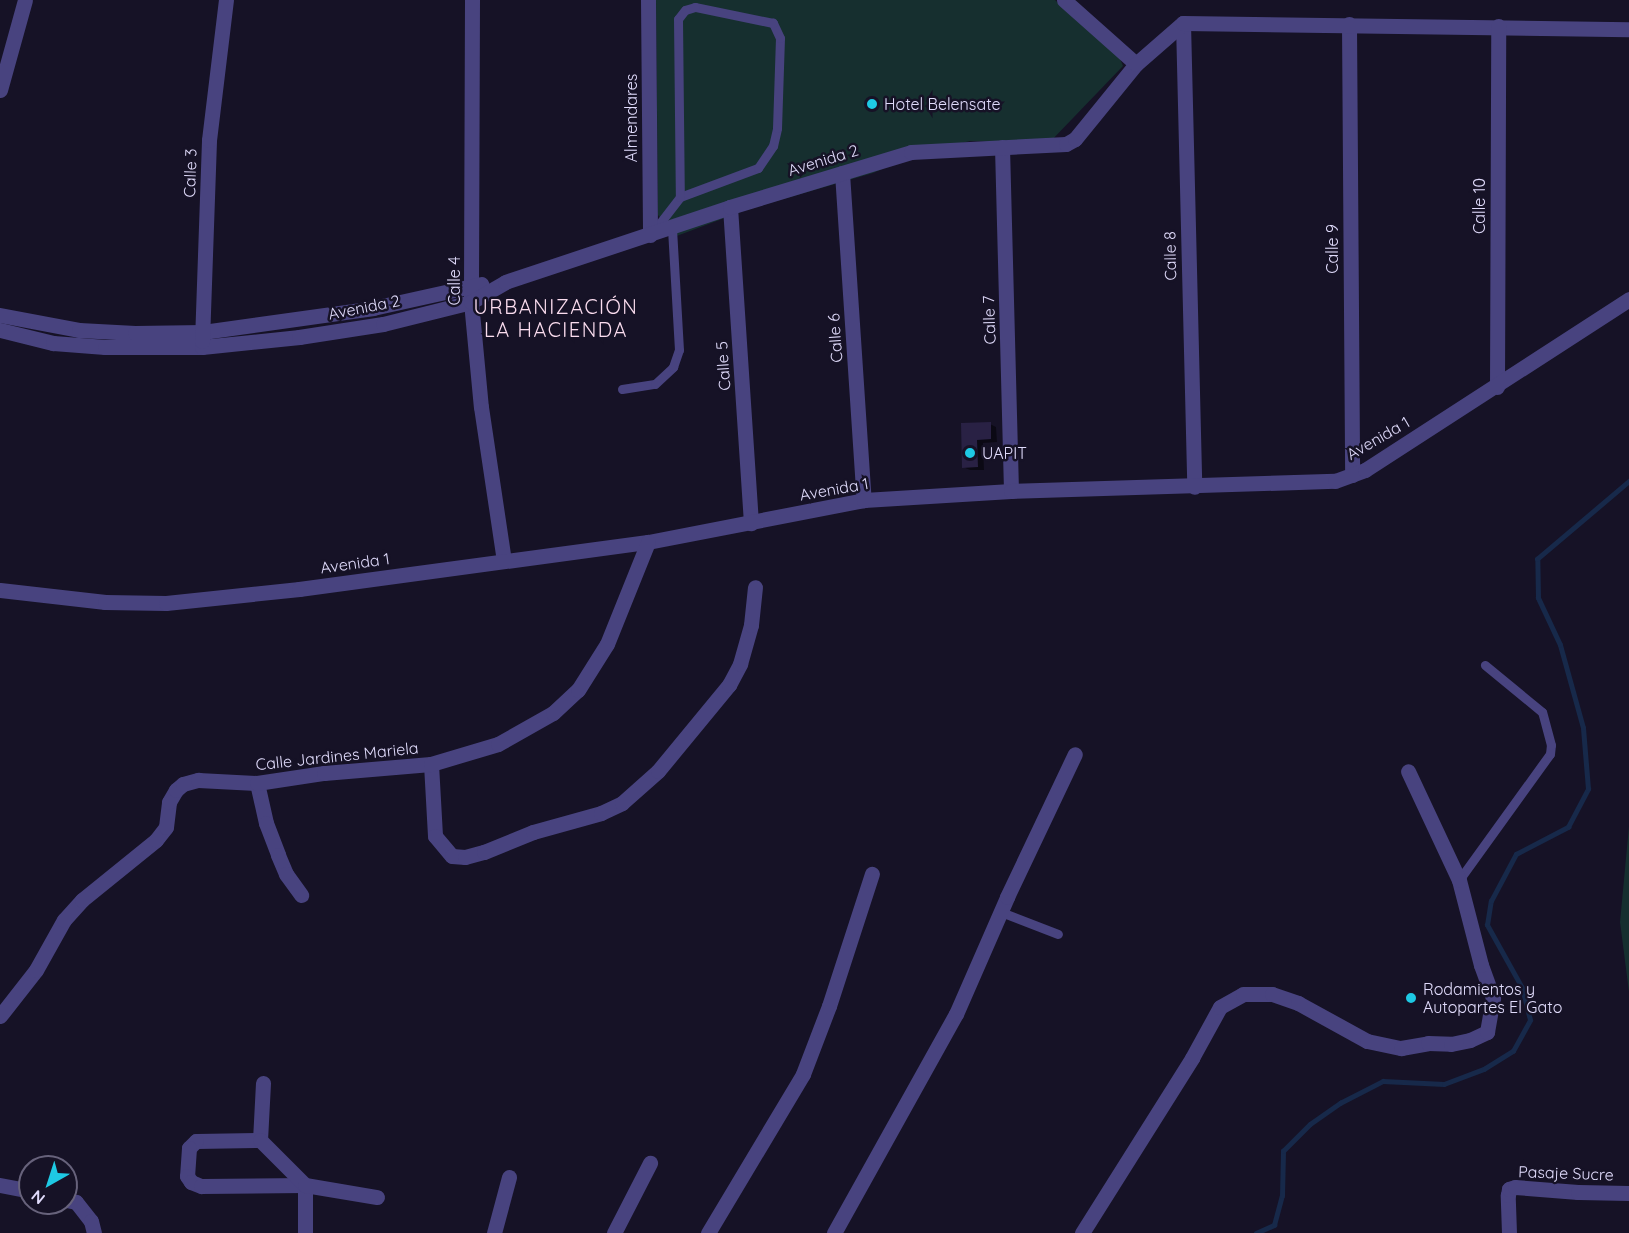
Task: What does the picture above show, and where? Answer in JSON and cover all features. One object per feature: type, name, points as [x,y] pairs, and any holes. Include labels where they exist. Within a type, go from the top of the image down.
[{"type":"street","points":[[0,90],[3,67],[25,0]]},
{"type":"street","name":"Calle 3","points":[[202,339],[209,140],[226,0]]},
{"type":"street","name":"Calle 4","points":[[472,0],[471,302],[481,406],[504,560]]},
{"type":"street","name":"Almendares","points":[[648,0],[650,235]]},
{"type":"street","points":[[1064,0],[1136,64]]},
{"type":"street","points":[[1182,23],[1629,29]]},
{"type":"street","name":"Avenida 2","points":[[0,330],[53,343],[105,347],[202,339],[299,337],[383,324],[471,302],[505,282],[730,207],[912,152],[1054,146],[1075,139],[1136,64],[1182,23]]},
{"type":"street","name":"Calle 8","points":[[1182,23],[1194,487]]},
{"type":"street","name":"Calle 9","points":[[1349,24],[1352,475]]},
{"type":"street","name":"Calle 10","points":[[1497,387],[1498,26]]},
{"type":"street","name":"Calle 7","points":[[1002,147],[1011,491]]},
{"type":"street","name":"Calle 6","points":[[842,173],[864,500]]},
{"type":"street","name":"Calle 5","points":[[730,207],[751,523]]},
{"type":"street","points":[[0,315],[79,330],[202,339],[373,308],[471,284],[505,282]]},
{"type":"street","name":"Avenida 1","points":[[0,590],[105,602],[166,603],[299,589],[648,542],[864,500],[1011,491],[1323,482],[1365,470],[1629,300]]},
{"type":"street","name":"Calle Jardines Mariela","points":[[0,1016],[36,970],[64,920],[82,900],[156,840],[166,827],[169,801],[176,790],[198,780],[258,783],[324,773],[431,764],[498,744],[553,713],[578,690],[607,644],[648,542]]},
{"type":"street","points":[[431,764],[435,836],[452,856],[465,857],[484,852],[533,832],[601,813],[622,803],[658,771],[729,685],[740,664],[752,625],[755,587]]},
{"type":"street","points":[[834,1233],[956,1014],[1075,754]]},
{"type":"street","points":[[1082,1233],[1192,1058],[1220,1007],[1243,994],[1272,994],[1289,1000],[1367,1041],[1401,1048],[1428,1043],[1451,1044],[1470,1040],[1487,1032],[1493,998],[1481,965],[1459,880],[1408,771]]},
{"type":"street","points":[[258,783],[270,834],[286,874],[301,895]]},
{"type":"street","points":[[708,1233],[803,1074],[829,1006],[872,874]]},
{"type":"street","points":[[260,1140],[263,1083]]},
{"type":"street","points":[[305,1233],[305,1185],[260,1140],[196,1141],[189,1148],[187,1176],[191,1182],[201,1186],[305,1185],[377,1197]]},
{"type":"street","points":[[614,1233],[650,1163]]},
{"type":"street","points":[[494,1233],[509,1176]]},
{"type":"street","points":[[0,1185],[18,1189]]},
{"type":"street","name":"Pasaje Sucre","points":[[1509,1233],[1508,1195],[1509,1189],[1515,1186],[1578,1192],[1629,1192]]},
{"type":"street","points":[[78,1205],[91,1221],[94,1233]]},
{"type":"lane","points":[[650,235],[680,197],[758,168],[773,146],[777,128],[780,38],[773,23],[695,7],[685,10],[678,20],[680,197]]},
{"type":"lane","points":[[622,389],[655,384],[673,367],[679,350],[672,227]]},
{"type":"lane","points":[[1459,880],[1550,754],[1551,745],[1542,712],[1485,665]]},
{"type":"lane","points":[[1001,912],[1058,933]]},
{"type":"green space","name":"Hotel Belensate","points":[[656,0],[1055,0],[1119,56],[1123,66],[1049,143],[970,141],[920,153],[873,173],[746,210],[674,237],[658,215]]},
{"type":"green space","points":[[1629,826],[1629,992],[1620,922]]},
{"type":"building","name":"UAPIT","points":[[991,422],[991,439],[977,440],[978,467],[962,468],[961,423]]},
{"type":"waterway","points":[[1256,1233],[1274,1225],[1282,1196],[1283,1151],[1310,1124],[1340,1103],[1383,1081],[1444,1084],[1484,1069],[1513,1051],[1530,1020],[1522,988],[1487,925],[1491,901],[1516,854],[1568,827],[1588,789],[1583,728],[1560,645],[1538,598],[1537,559],[1629,481]]},
{"type":"place","name":"Hotel Belensate","points":[[872,104]]},
{"type":"place","name":"UAPIT","points":[[970,453]]},
{"type":"place","name":"Rodamientos y Autopartes El Gato","points":[[1411,998]]},
{"type":"district","name":"URBANIZACIÓN LA HACIENDA","points":[[556,318]]}]
